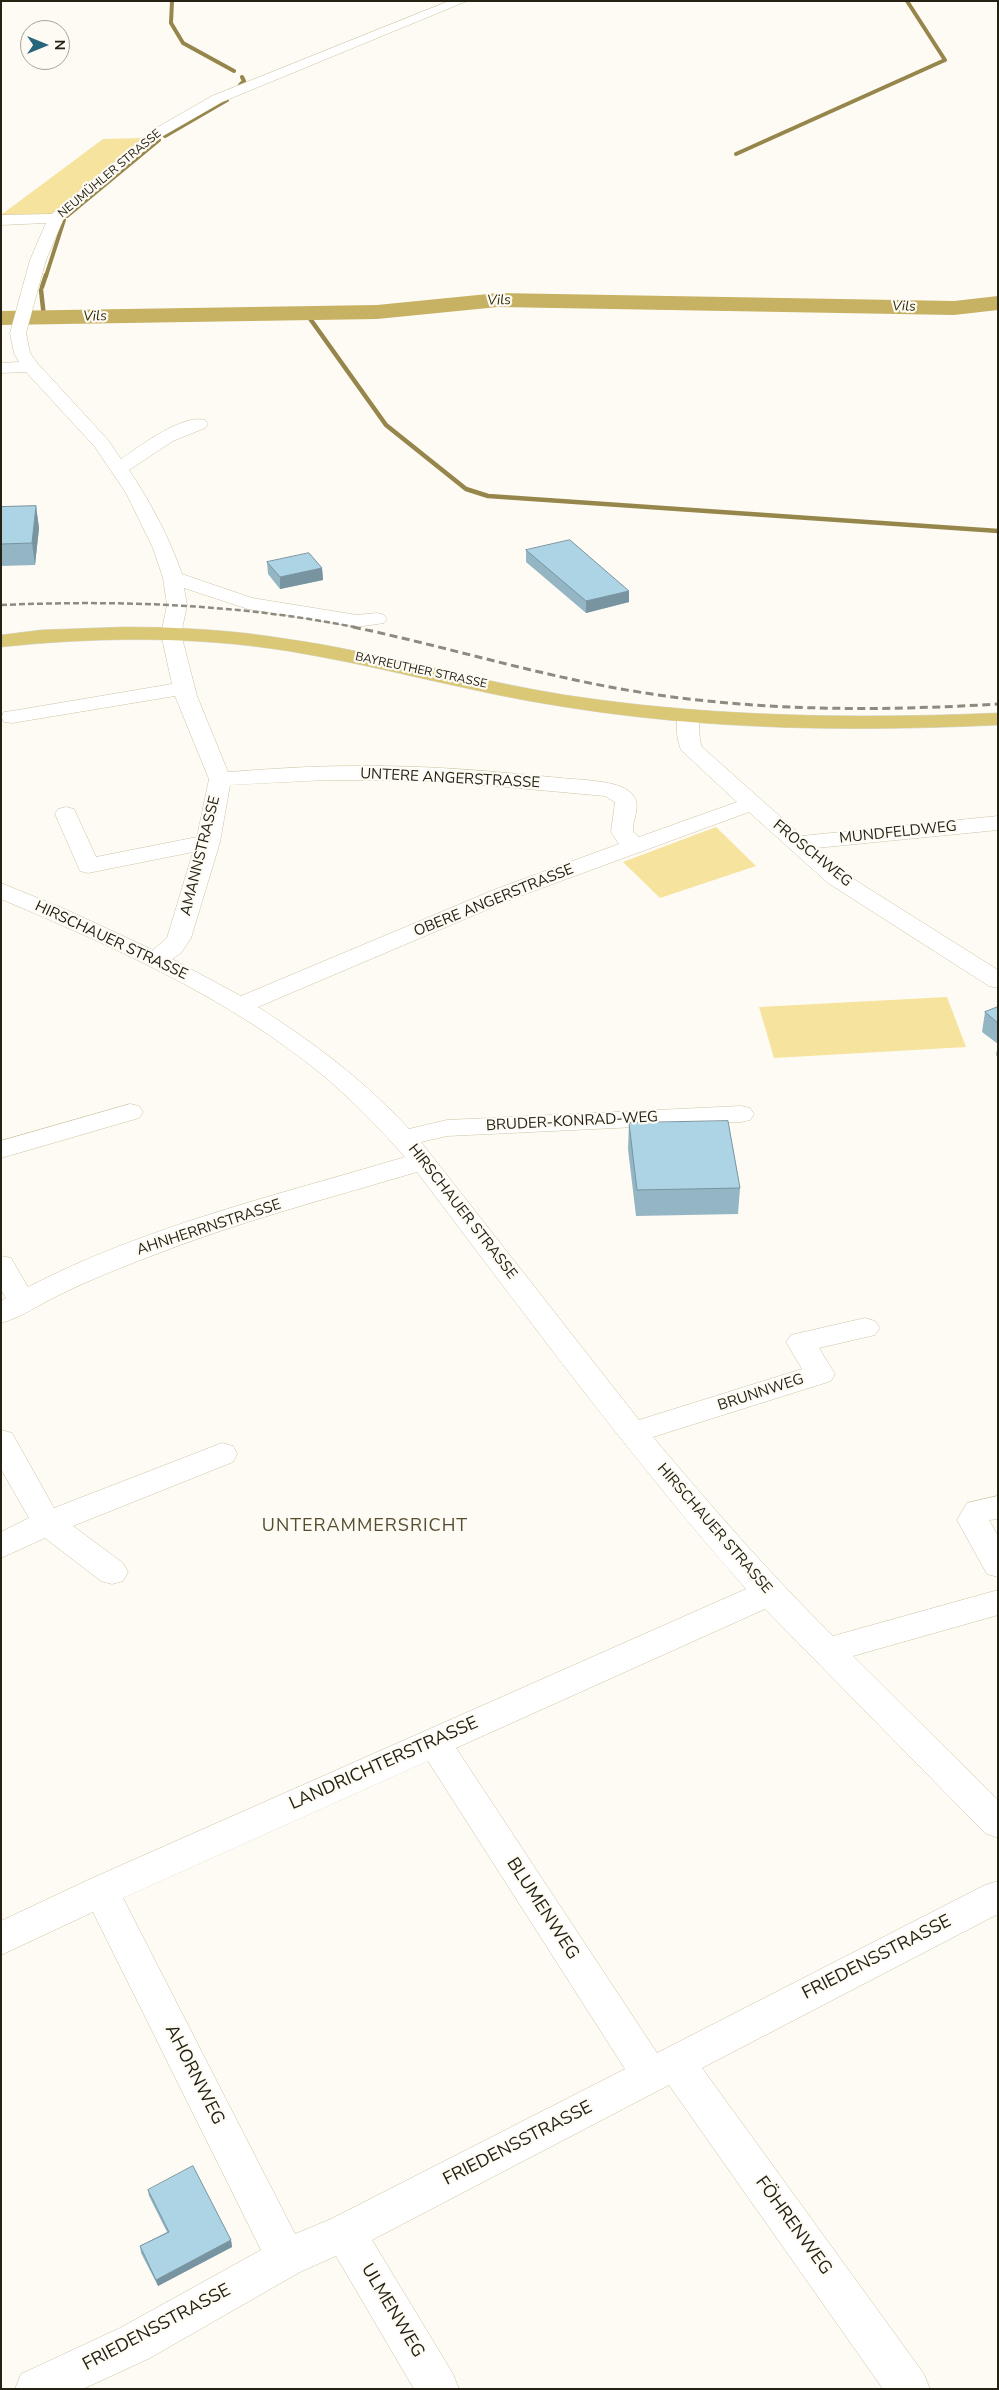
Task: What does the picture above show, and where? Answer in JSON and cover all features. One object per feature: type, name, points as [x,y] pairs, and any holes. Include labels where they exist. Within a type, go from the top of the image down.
[{"type":"main road","name":"BAYREUTHER STRASSE","points":[[1,641],[103,634],[171,634],[234,638],[326,651],[562,701],[688,717],[840,724],[906,724],[998,719]]},
{"type":"street","name":"NEUMÜHLER STRASSE","points":[[171,634],[176,605],[172,578],[163,548],[135,493],[102,444],[31,367],[22,352],[18,333],[24,306],[38,260],[56,218],[156,134],[211,102],[461,1]]},
{"type":"street","points":[[1,220],[56,218]]},
{"type":"street","points":[[1,368],[31,367]]},
{"type":"street","points":[[118,469],[167,437],[199,424]]},
{"type":"street","points":[[172,578],[248,603],[357,621],[377,618]]},
{"type":"street","name":"AMANNSTRASSE","points":[[156,959],[172,948],[179,938],[208,842],[220,780],[184,688],[171,634]]},
{"type":"street","points":[[12,717],[184,688]]},
{"type":"street","name":"FROSCHWEG","points":[[688,717],[688,741],[692,750],[836,878],[997,980]]},
{"type":"street","name":"UNTERE ANGERSTRASSE","points":[[220,780],[327,774],[413,774],[598,789],[618,793],[625,800],[627,810],[622,827],[623,834],[634,846]]},
{"type":"street","name":"OBERE ANGERSTRASSE","points":[[240,1006],[504,894],[751,804]]},
{"type":"street","points":[[66,814],[88,866],[208,842]]},
{"type":"street","name":"MUNDFELDWEG","points":[[797,844],[998,823]]},
{"type":"street","name":"HIRSCHAUER STRASSE","points":[[1,890],[156,959],[240,1006],[309,1052],[372,1105],[414,1149],[632,1433],[704,1520],[769,1593],[992,1810]]},
{"type":"street","points":[[1,1150],[130,1112]]},
{"type":"street","name":"BRUDER-KONRAD-WEG","points":[[414,1149],[447,1128],[741,1114]]},
{"type":"street","name":"AHNHERRNSTRASSE","points":[[12,1307],[66,1278],[414,1149]]},
{"type":"street","points":[[1,1265],[12,1307]]},
{"type":"street","name":"BRUNNWEG","points":[[632,1433],[820,1374],[801,1342],[865,1328]]},
{"type":"street","points":[[1,1441],[47,1523],[112,1572]]},
{"type":"street","points":[[1,1546],[47,1523],[222,1454]]},
{"type":"street","points":[[998,1506],[978,1512],[973,1520],[998,1565]]},
{"type":"street","name":"LANDRICHTERSTRASSE","points":[[1,1939],[101,1891],[769,1593]]},
{"type":"street","points":[[827,1651],[998,1602]]},
{"type":"street","name":"BLUMENWEG","points":[[434,1742],[664,2069]]},
{"type":"street","name":"AHORNWEG","points":[[101,1891],[286,2258]]},
{"type":"street","name":"FRIEDENSSTRASSE","points":[[36,2389],[135,2343],[286,2258],[345,2233],[998,1896]]},
{"type":"street","name":"FÖHRENWEG","points":[[664,2069],[909,2389]]},
{"type":"street","name":"ULMENWEG","points":[[345,2233],[438,2389]]},
{"type":"shaded area","points":[[143,138],[49,216],[1,215],[103,139]]},
{"type":"shaded area","points":[[716,827],[756,866],[660,898],[623,862]]},
{"type":"shaded area","points":[[947,997],[966,1047],[774,1058],[759,1007]]},
{"type":"building","points":[[36,506],[32,543],[1,544],[1,507]]},
{"type":"building","points":[[570,540],[629,591],[586,601],[526,550]]},
{"type":"building","points":[[309,553],[322,568],[280,577],[267,562]]},
{"type":"building","points":[[998,1007],[998,1023],[985,1012]]},
{"type":"building","points":[[728,1121],[740,1188],[637,1190],[629,1123]]},
{"type":"building","points":[[193,2166],[231,2240],[156,2280],[140,2246],[169,2232],[148,2190]]},
{"type":"waterway","points":[[172,1],[171,23],[183,43],[234,71]]},
{"type":"waterway","points":[[736,154],[945,60],[907,1]]},
{"type":"waterway","points":[[240,85],[244,81],[242,77]]},
{"type":"waterway","points":[[165,136],[227,100]]},
{"type":"waterway","points":[[67,216],[159,140]]},
{"type":"waterway","points":[[46,276],[64,220]]},
{"type":"waterway","points":[[42,287],[46,275]]},
{"type":"waterway","points":[[41,290],[44,317]]},
{"type":"waterway","name":"Vils","points":[[1,318],[377,312],[498,300],[954,308],[998,303]]},
{"type":"waterway","points":[[306,313],[386,425],[466,489],[488,496],[998,531]]},
{"type":"railway","points":[[1,605],[91,603],[180,606],[270,614],[359,628]]},
{"type":"railway","points":[[353,627],[578,681],[706,701],[803,708],[901,708],[998,704]]},
{"type":"district","name":"UNTERAMMERSRICHT","points":[[365,1527]]}]
